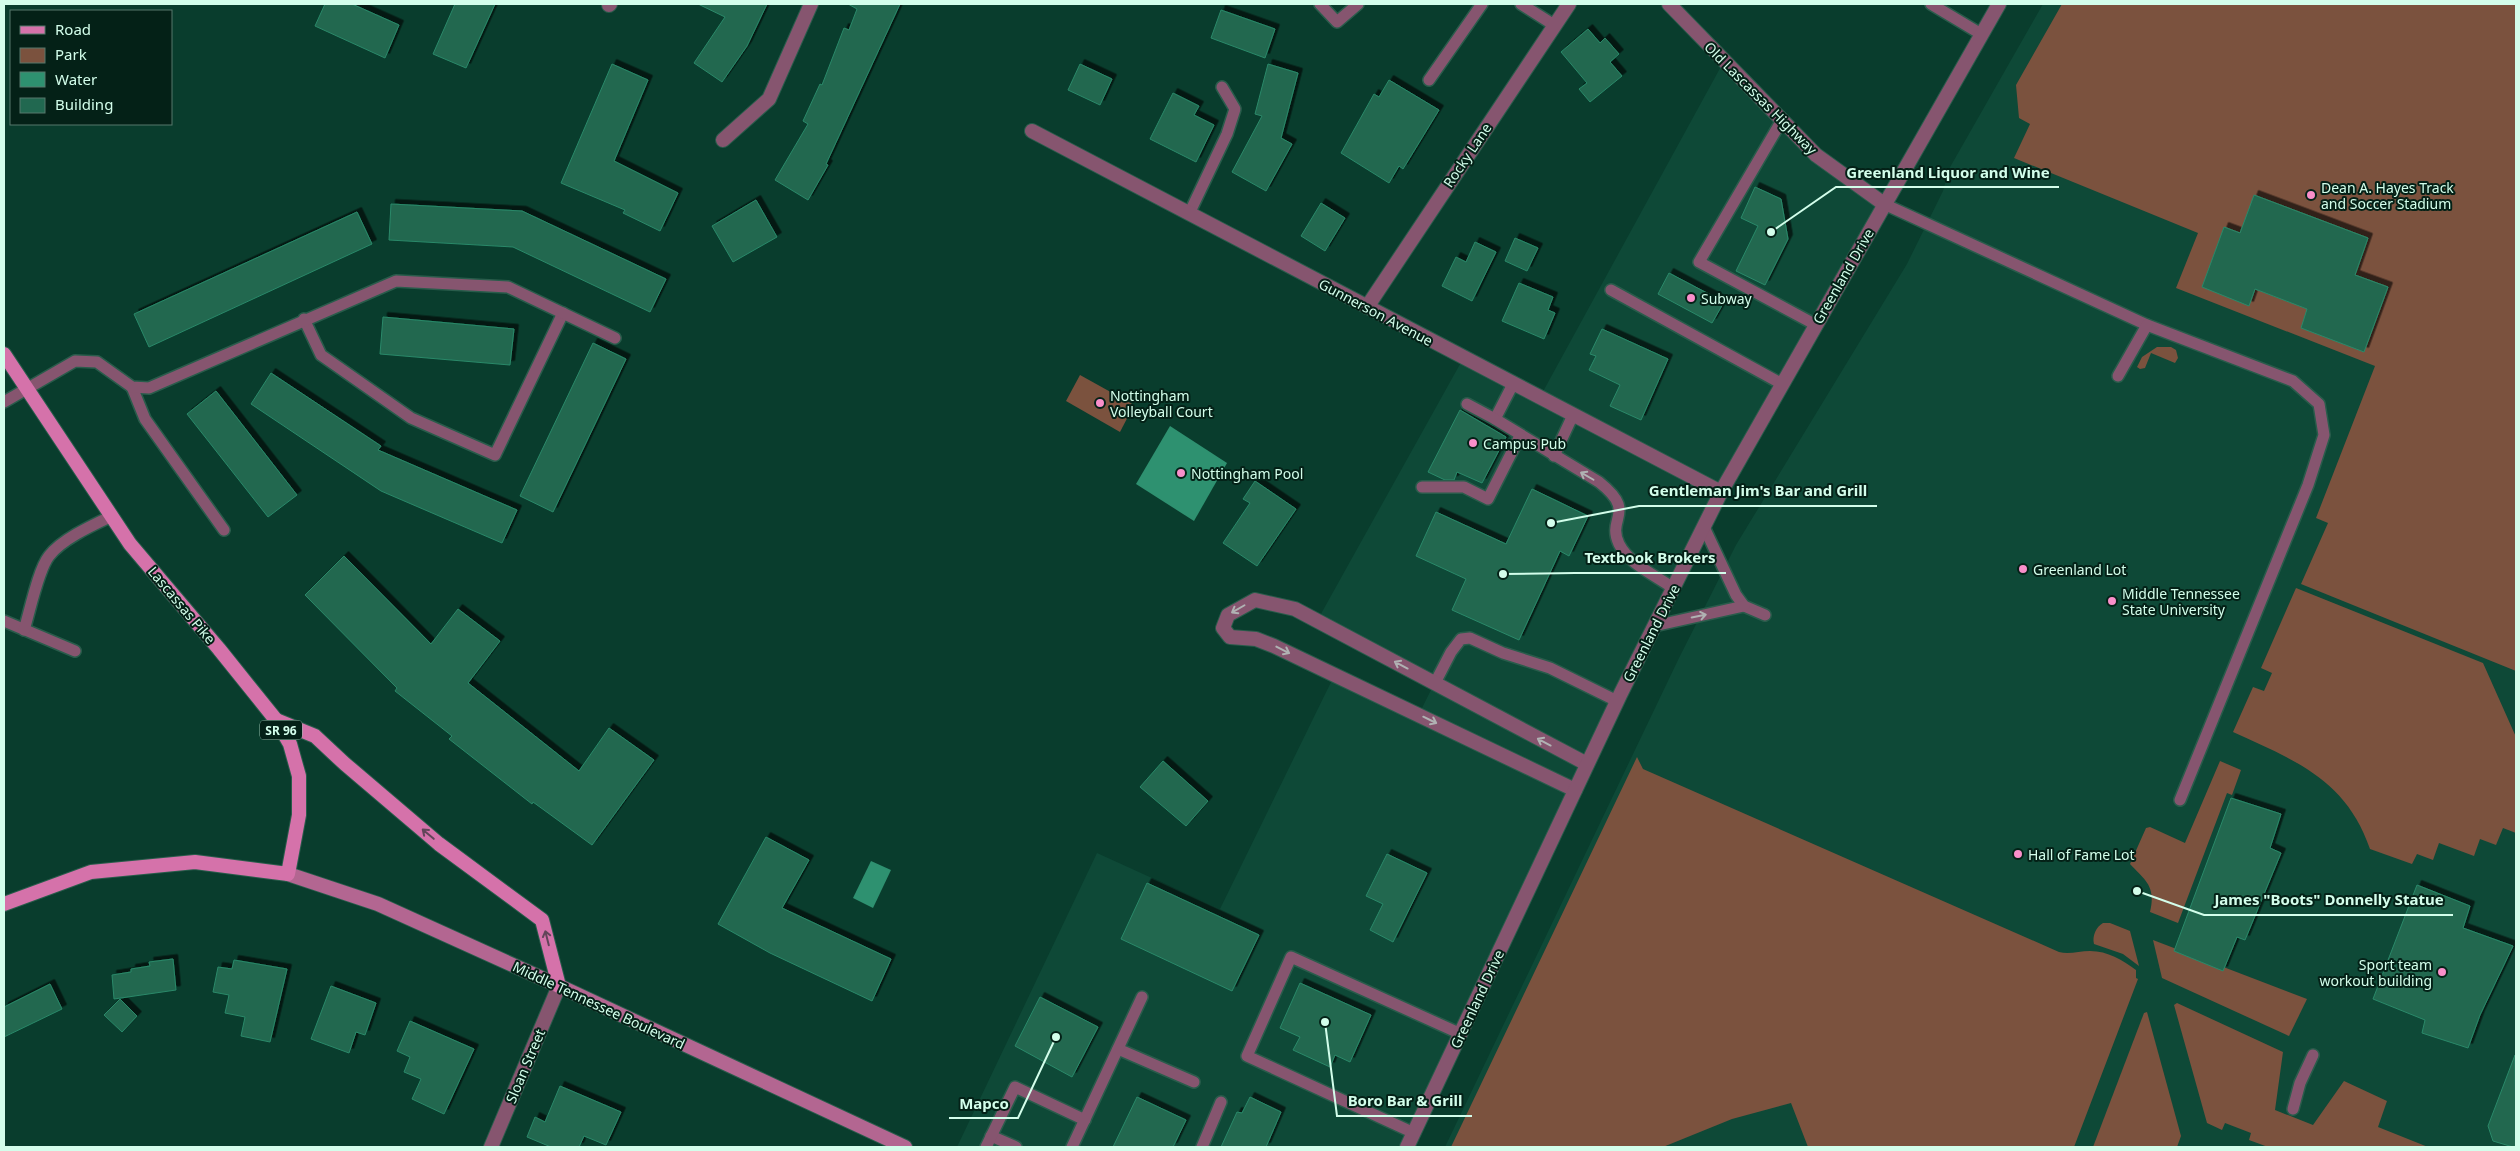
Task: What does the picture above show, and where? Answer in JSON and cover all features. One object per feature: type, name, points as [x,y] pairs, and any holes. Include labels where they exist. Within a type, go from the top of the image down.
[{"type":"main road","name":"Lascassas Pike","points":[[4,354],[130,544],[219,648],[276,720],[290,744],[299,776],[298,814],[288,874]]},
{"type":"main road","points":[[276,720],[315,736],[344,764],[439,844],[542,920],[559,986]]},
{"type":"main road","points":[[4,904],[91,872],[195,862],[288,874]]},
{"type":"main road","name":"Middle Tennessee Boulevard","points":[[288,874],[378,904],[905,1147]]},
{"type":"street","points":[[723,140],[769,99],[811,4]]},
{"type":"street","name":"Rocky Lane","points":[[1367,307],[1569,4]]},
{"type":"street","name":"Old Lascassas Highway","points":[[1669,4],[1816,155],[1884,204]]},
{"type":"street","name":"Greenland Drive","points":[[1407,1147],[1617,701],[1721,492],[1999,4]]},
{"type":"street","name":"Gunnerson Avenue","points":[[1032,131],[1721,492]]},
{"type":"street","points":[[1575,790],[1274,646],[1256,639],[1230,636],[1223,628],[1228,615],[1255,600],[1295,609],[1587,764]]},
{"type":"street","name":"Sloan Street","points":[[491,1147],[559,986]]},
{"type":"lane","points":[[1320,4],[1337,22],[1358,4]]},
{"type":"lane","points":[[1429,80],[1482,4]]},
{"type":"lane","points":[[1521,4],[1554,25]]},
{"type":"lane","points":[[1931,4],[1981,34]]},
{"type":"lane","points":[[1189,214],[1227,134],[1235,109],[1222,87]]},
{"type":"lane","points":[[1782,120],[1699,262],[1816,325]]},
{"type":"lane","points":[[1884,204],[2147,325],[2293,381],[2319,404],[2324,435],[2308,485],[2180,800]]},
{"type":"lane","points":[[4,402],[75,361],[97,362],[132,386],[149,388],[396,280],[508,287],[564,312],[615,338]]},
{"type":"lane","points":[[1611,290],[1782,384]]},
{"type":"lane","points":[[304,319],[321,355],[411,418],[495,455],[564,312]]},
{"type":"lane","points":[[2118,376],[2147,325]]},
{"type":"lane","points":[[1495,420],[1513,384]]},
{"type":"lane","points":[[132,386],[145,420],[224,530]]},
{"type":"lane","points":[[1466,404],[1599,482],[1618,499],[1620,511],[1617,527],[1618,542],[1629,558],[1673,588]]},
{"type":"lane","points":[[1554,456],[1573,415]]},
{"type":"lane","points":[[1422,487],[1464,487],[1488,499],[1520,436]]},
{"type":"lane","points":[[24,630],[49,556],[80,532],[112,516]]},
{"type":"lane","points":[[1704,527],[1744,606]]},
{"type":"lane","points":[[1654,626],[1744,606],[1765,615]]},
{"type":"lane","points":[[4,621],[75,651]]},
{"type":"lane","points":[[1434,683],[1451,652],[1461,640],[1470,638],[1503,653],[1550,668],[1617,701]]},
{"type":"lane","points":[[1414,1133],[1247,1056],[1291,957],[1461,1034]]},
{"type":"lane","points":[[1072,1147],[1142,997]]},
{"type":"lane","points":[[1118,1050],[1194,1082]]},
{"type":"lane","points":[[2293,1109],[2300,1083],[2313,1055]]},
{"type":"lane","points":[[986,1147],[1015,1087],[1085,1120]]},
{"type":"lane","points":[[1202,1147],[1221,1102]]},
{"type":"lane","points":[[991,1136],[1016,1147]]},
{"type":"shaded area","name":"Middle Tennessee State University","points":[[2043,4],[2516,4],[2516,1147],[1445,1147],[1679,658],[1736,545],[1907,264],[1943,191],[1949,169]]},
{"type":"shaded area","points":[[1724,61],[1816,155],[1884,204],[1721,492],[1407,1147],[957,1147],[1097,853],[1220,909],[1334,676],[1419,714],[1434,684],[1317,621],[1464,357],[1540,397]]},
{"type":"green space","name":"Dean A. Hayes Track and Soccer Stadium","points":[[2062,4],[2516,4],[2516,671],[2301,584],[2328,523],[2316,518],[2375,366],[2176,288],[2198,233],[2014,158],[2030,124],[2019,118],[2016,85]]},
{"type":"green space","points":[[2157,347],[2171,347],[2176,350],[2178,358],[2175,363],[2151,353],[2145,368],[2140,369],[2137,367],[2142,357]]},
{"type":"green space","name":"Nottingham Volleyball Court","points":[[1080,375],[1134,405],[1120,432],[1066,401]]},
{"type":"green space","points":[[2296,588],[2483,663],[2516,737],[2516,833],[2503,828],[2496,845],[2480,839],[2474,856],[2439,843],[2433,860],[2417,854],[2412,864],[2370,849],[2360,825],[2347,805],[2315,775],[2277,752],[2233,732],[2253,687],[2264,691],[2272,673],[2261,668]]},
{"type":"green space","points":[[1637,757],[1643,769],[2059,952],[2097,951],[2109,954],[2136,970],[2136,978],[2138,979],[2074,1147],[1808,1147],[1791,1103],[1732,1119],[1663,1147],[1451,1147]]},
{"type":"green space","points":[[2220,761],[2241,770],[2232,795],[2227,793],[2178,923],[2150,912],[2152,903],[2151,890],[2145,880],[2130,864],[2146,828],[2150,827],[2185,843]]},
{"type":"green space","points":[[2103,923],[2110,923],[2130,931],[2139,966],[2123,954],[2094,944],[2095,932]]},
{"type":"green space","points":[[2153,940],[2307,999],[2289,1036],[2162,978]]},
{"type":"green space","points":[[2177,1003],[2283,1052],[2275,1110],[2313,1125],[2344,1081],[2387,1101],[2378,1127],[2428,1147],[2268,1147],[2249,1140],[2251,1133],[2225,1123],[2222,1130],[2207,1123],[2174,1005]]},
{"type":"green space","points":[[2147,1012],[2181,1136],[2177,1147],[2093,1147],[2144,1013]]},
{"type":"water","name":"Nottingham Pool","points":[[1170,426],[1227,463],[1194,521],[1136,484]]},
{"type":"water","points":[[871,861],[891,870],[873,908],[853,898]]},
{"type":"building","points":[[325,4],[352,4],[399,25],[385,58],[315,26]]},
{"type":"building","points":[[455,4],[495,4],[466,68],[433,54]]},
{"type":"building","points":[[698,4],[767,4],[747,46],[722,82],[694,63],[725,17]]},
{"type":"building","points":[[848,4],[900,4],[826,164],[828,165],[808,200],[775,180],[808,124],[803,121],[820,84],[822,85],[844,28],[849,30],[857,9]]},
{"type":"building","points":[[1221,10],[1275,29],[1265,58],[1211,38]]},
{"type":"building","points":[[1588,29],[1600,43],[1605,38],[1619,54],[1610,62],[1622,76],[1590,102],[1579,89],[1587,83],[1561,52]]},
{"type":"building","points":[[612,64],[648,80],[614,161],[678,193],[660,231],[623,213],[625,210],[561,183]]},
{"type":"building","points":[[1080,64],[1112,79],[1100,105],[1068,90]]},
{"type":"building","points":[[1268,64],[1298,73],[1281,138],[1292,144],[1266,191],[1232,172],[1262,116],[1255,114]]},
{"type":"building","points":[[1389,80],[1439,110],[1403,169],[1399,166],[1389,183],[1341,153],[1374,94],[1379,97]]},
{"type":"building","points":[[1173,93],[1199,106],[1194,115],[1214,125],[1196,162],[1150,139]]},
{"type":"building","points":[[1755,187],[1781,199],[1788,239],[1765,285],[1736,271],[1758,226],[1741,218]]},
{"type":"building","points":[[2254,195],[2368,238],[2355,275],[2388,287],[2364,352],[2301,328],[2307,309],[2255,289],[2249,306],[2202,287],[2224,227],[2240,233]]},
{"type":"building","points":[[756,200],[777,237],[733,262],[712,226]]},
{"type":"building","points":[[1321,203],[1345,218],[1325,251],[1301,236]]},
{"type":"building","points":[[391,204],[522,211],[666,279],[650,312],[513,247],[389,240]]},
{"type":"building","points":[[357,212],[372,244],[149,347],[134,314]]},
{"type":"building","points":[[1515,238],[1538,248],[1527,271],[1505,261]]},
{"type":"building","points":[[1475,242],[1496,252],[1472,301],[1442,286],[1456,257],[1466,262]]},
{"type":"building","name":"Subway","points":[[1669,273],[1724,302],[1712,323],[1658,294]]},
{"type":"building","points":[[1519,283],[1553,297],[1548,310],[1555,313],[1544,339],[1502,321]]},
{"type":"building","points":[[383,317],[514,329],[510,365],[380,354]]},
{"type":"building","points":[[1602,329],[1668,359],[1641,420],[1610,406],[1620,385],[1589,370],[1596,356],[1590,354]]},
{"type":"building","points":[[593,343],[626,359],[553,512],[520,496]]},
{"type":"building","points":[[271,373],[381,446],[378,450],[517,510],[502,543],[381,491],[251,404]]},
{"type":"building","points":[[216,391],[297,495],[268,517],[187,414]]},
{"type":"building","name":"Campus Pub","points":[[1460,410],[1506,437],[1482,483],[1457,472],[1454,480],[1445,480],[1428,472]]},
{"type":"building","points":[[1255,481],[1296,509],[1257,566],[1223,543],[1250,503],[1243,499]]},
{"type":"building","points":[[1532,489],[1588,516],[1569,556],[1560,551],[1519,640],[1452,610],[1466,579],[1416,556],[1436,512],[1506,544]]},
{"type":"building","points":[[344,556],[431,644],[458,609],[500,641],[468,683],[579,771],[609,728],[654,760],[592,845],[533,802],[532,804],[449,739],[452,736],[395,691],[397,688],[305,595]]},
{"type":"building","points":[[1163,761],[1208,801],[1186,826],[1140,787]]},
{"type":"building","points":[[2231,798],[2281,814],[2270,848],[2281,853],[2245,940],[2237,937],[2223,971],[2174,951]]},
{"type":"building","points":[[766,837],[809,860],[782,908],[891,959],[872,1001],[770,953],[718,924]]},
{"type":"building","points":[[1387,854],[1427,873],[1393,942],[1370,930],[1383,904],[1366,896]]},
{"type":"building","points":[[1147,883],[1259,935],[1232,991],[1121,939]]},
{"type":"building","name":"Sport team workout building","points":[[2417,885],[2470,906],[2463,928],[2513,946],[2480,1015],[2468,1048],[2422,1033],[2425,1020],[2373,999]]},
{"type":"building","points":[[173,959],[176,990],[114,999],[112,975],[150,966],[149,962]]},
{"type":"building","points":[[234,960],[287,969],[270,1042],[241,1036],[245,1017],[225,1013],[229,995],[213,992],[218,967],[232,969]]},
{"type":"building","points":[[1300,983],[1371,1015],[1350,1062],[1335,1055],[1330,1067],[1293,1050],[1300,1037],[1280,1028]]},
{"type":"building","points":[[50,984],[62,1009],[4,1037],[4,1007]]},
{"type":"building","points":[[331,986],[376,1003],[365,1035],[356,1032],[349,1053],[311,1039]]},
{"type":"building","points":[[1040,997],[1098,1027],[1072,1077],[1015,1046]]},
{"type":"building","points":[[120,999],[137,1016],[122,1032],[104,1015]]},
{"type":"building","points":[[410,1021],[474,1049],[444,1114],[412,1099],[421,1079],[404,1072],[410,1057],[397,1051]]},
{"type":"building","points":[[2515,1055],[2516,1147],[2513,1147],[2493,1141],[2488,1126]]},
{"type":"building","points":[[560,1086],[621,1112],[606,1145],[584,1136],[579,1147],[551,1147],[527,1137],[535,1117],[545,1122]]},
{"type":"building","points":[[1137,1097],[1186,1120],[1173,1147],[1113,1147]]},
{"type":"building","points":[[1250,1097],[1281,1112],[1266,1147],[1221,1147],[1237,1112],[1242,1113]]},
{"type":"place","name":"Dean A. Hayes Track and Soccer Stadium","points":[[2311,195]]},
{"type":"place","name":"Greenland Liquor and Wine","points":[[1771,232]]},
{"type":"place","name":"Subway","points":[[1691,298]]},
{"type":"place","name":"Nottingham Volleyball Court","points":[[1100,403]]},
{"type":"place","name":"Campus Pub","points":[[1473,443]]},
{"type":"place","name":"Nottingham Pool","points":[[1181,473]]},
{"type":"place","name":"Gentleman Jim's Bar and Grill","points":[[1551,523]]},
{"type":"place","name":"Greenland Lot","points":[[2023,569]]},
{"type":"place","name":"Textbook Brokers","points":[[1503,574]]},
{"type":"place","name":"Middle Tennessee State University","points":[[2112,601]]},
{"type":"place","name":"Hall of Fame Lot","points":[[2018,854]]},
{"type":"place","name":"James \"Boots\" Donnelly Statue","points":[[2137,891]]},
{"type":"place","name":"Sport team workout building","points":[[2442,972]]},
{"type":"place","name":"Boro Bar & Grill","points":[[1325,1022]]},
{"type":"place","name":"Mapco","points":[[1056,1037]]}]
